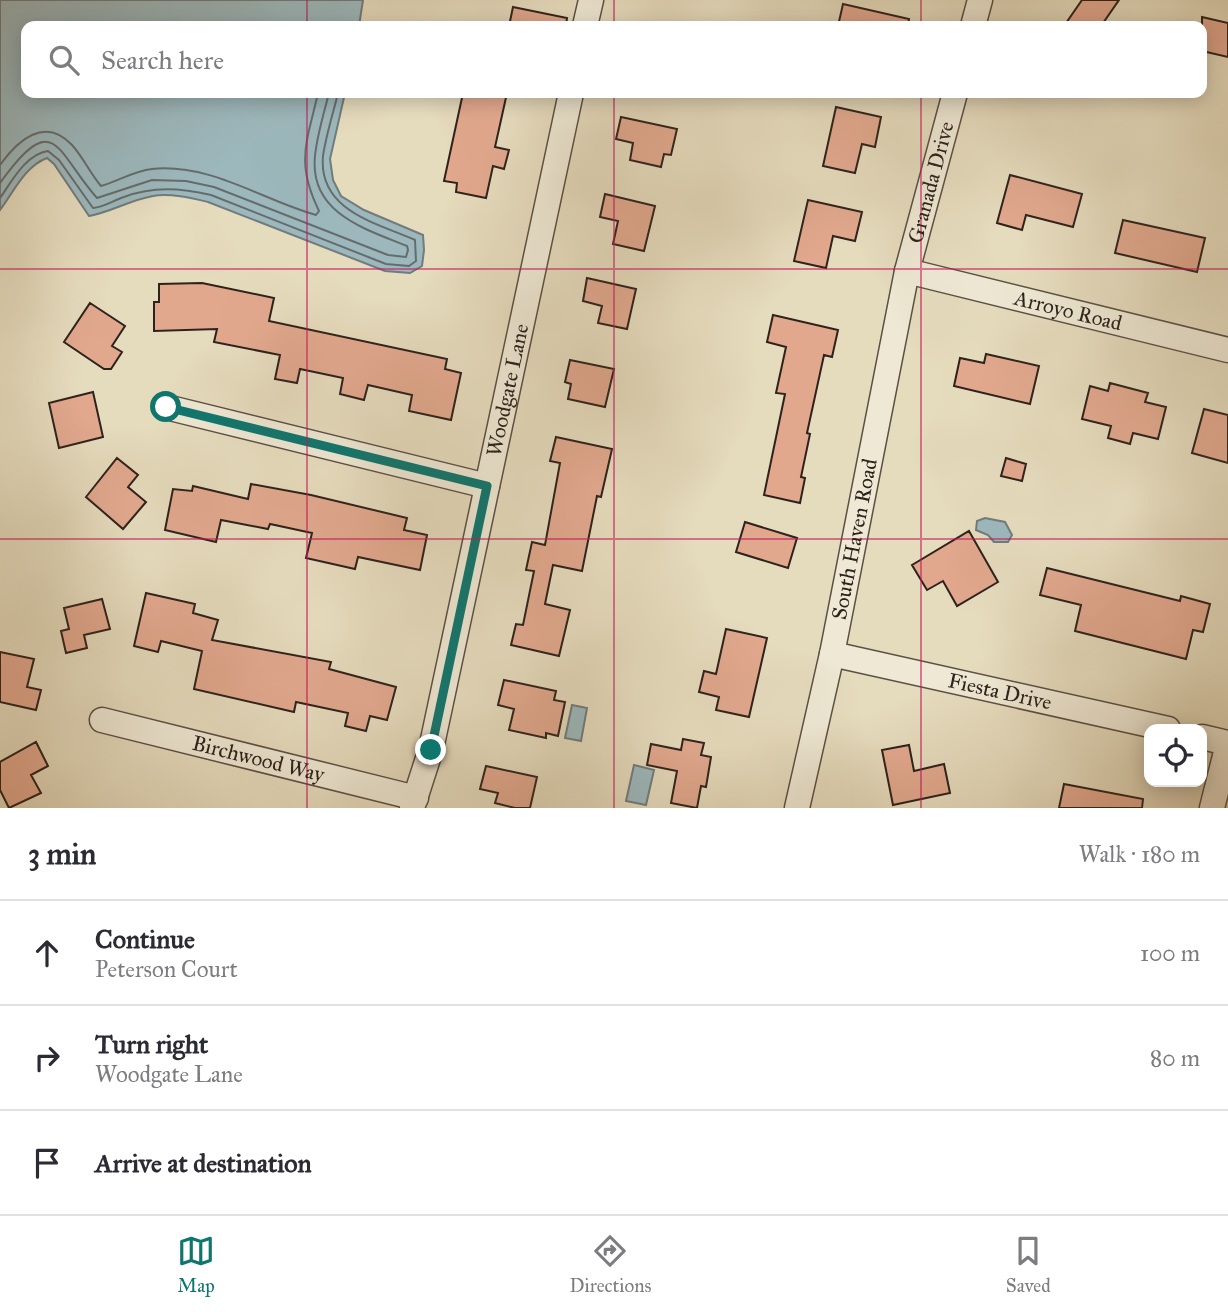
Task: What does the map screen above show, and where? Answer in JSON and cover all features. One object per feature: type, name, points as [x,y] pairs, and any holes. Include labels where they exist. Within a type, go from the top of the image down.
[{"type":"street","points":[[586,21],[591,0]]},
{"type":"street","points":[[974,21],[980,0]]},
{"type":"street","name":"Woodgate Lane","points":[[414,803],[431,750],[570,98]]},
{"type":"street","name":"Granada Drive","points":[[907,271],[954,98]]},
{"type":"street","name":"Arroyo Road","points":[[907,271],[1228,349]]},
{"type":"street","name":"South Haven Road","points":[[797,808],[832,654],[907,271]]},
{"type":"street","points":[[166,407],[487,486]]},
{"type":"street","name":"Fiesta Drive","points":[[832,654],[1146,724]]},
{"type":"street","name":"Birchwood Way","points":[[102,720],[414,803]]},
{"type":"street","points":[[1207,738],[1228,744],[1212,808]]},
{"type":"water","points":[[0,0],[363,0],[360,21],[21,21],[21,98],[344,98],[330,159],[333,180],[341,196],[364,210],[423,235],[424,250],[422,266],[410,273],[385,271],[208,202],[181,196],[153,196],[89,216],[54,164],[47,158],[26,173],[0,210]]},
{"type":"water","points":[[985,518],[1005,522],[1012,535],[1008,542],[994,542],[988,535],[976,530],[977,521]]},
{"type":"water","points":[[572,705],[587,708],[581,741],[565,738]]},
{"type":"water","points":[[634,765],[654,770],[646,805],[626,801]]},
{"type":"building","points":[[1082,0],[1119,0],[1104,21],[1067,21]]},
{"type":"building","points":[[843,4],[909,19],[909,21],[839,21]]},
{"type":"building","points":[[513,7],[567,18],[567,21],[510,21]]},
{"type":"building","points":[[1202,17],[1228,23],[1228,57],[1207,52],[1207,21],[1202,21]]},
{"type":"building","points":[[462,98],[506,98],[495,147],[509,150],[504,169],[493,166],[486,198],[456,192],[457,183],[444,181]]},
{"type":"building","points":[[836,107],[881,117],[875,147],[862,144],[855,173],[823,166]]},
{"type":"building","points":[[621,117],[677,129],[671,155],[664,154],[661,167],[630,160],[633,143],[616,139]]},
{"type":"building","points":[[1010,175],[1082,194],[1073,227],[1026,215],[1022,230],[997,223]]},
{"type":"building","points":[[605,194],[655,206],[644,251],[613,244],[618,221],[600,217]]},
{"type":"building","points":[[808,200],[862,212],[855,241],[833,236],[826,268],[794,261]]},
{"type":"building","points":[[1123,220],[1205,238],[1197,272],[1115,253]]},
{"type":"building","points":[[587,278],[636,289],[627,329],[598,323],[602,306],[583,301]]},
{"type":"building","points":[[202,283],[274,298],[269,321],[447,359],[445,369],[461,373],[451,420],[409,411],[412,395],[368,385],[364,400],[340,394],[343,378],[300,369],[297,383],[275,379],[280,355],[214,342],[217,329],[154,331],[154,302],[159,302],[159,284]]},
{"type":"building","points":[[90,303],[125,326],[112,346],[122,352],[111,369],[104,369],[64,342]]},
{"type":"building","points":[[773,315],[838,330],[832,357],[824,355],[807,433],[810,434],[801,477],[805,478],[800,503],[764,495],[785,394],[776,393],[786,347],[767,342]]},
{"type":"building","points":[[986,354],[1039,366],[1030,404],[954,386],[960,358],[984,363]]},
{"type":"building","points":[[570,360],[614,369],[605,407],[568,399],[571,384],[565,382]]},
{"type":"building","points":[[1110,383],[1148,393],[1145,402],[1166,407],[1158,439],[1133,433],[1130,444],[1108,438],[1111,426],[1082,419],[1090,386],[1108,391]]},
{"type":"building","points":[[93,392],[103,437],[59,448],[49,403]]},
{"type":"building","points":[[1204,409],[1228,415],[1228,463],[1192,453]]},
{"type":"building","points":[[556,437],[612,449],[601,497],[597,496],[582,571],[553,565],[545,604],[570,610],[559,656],[511,645],[516,624],[523,625],[534,571],[526,570],[532,542],[545,545],[560,463],[550,461]]},
{"type":"building","points":[[117,458],[138,475],[128,487],[146,502],[123,529],[86,497]]},
{"type":"building","points":[[1006,458],[1026,464],[1022,481],[1001,476]]},
{"type":"building","points":[[251,484],[407,518],[404,530],[427,535],[420,570],[358,557],[355,569],[306,558],[312,533],[270,524],[268,529],[221,520],[216,542],[165,530],[173,489],[192,491],[193,486],[248,499]]},
{"type":"building","points":[[745,522],[797,538],[788,568],[736,552]]},
{"type":"building","points":[[969,531],[998,582],[957,606],[943,581],[927,590],[912,565]]},
{"type":"building","points":[[1047,568],[1180,601],[1181,596],[1210,604],[1203,632],[1193,630],[1186,659],[1075,631],[1081,605],[1040,595]]},
{"type":"building","points":[[146,593],[195,604],[193,613],[218,620],[212,640],[331,662],[329,669],[396,687],[387,720],[370,716],[366,731],[345,726],[348,713],[296,702],[294,712],[194,689],[202,651],[161,641],[158,652],[134,646]]},
{"type":"building","points":[[102,599],[110,629],[84,635],[87,648],[66,653],[61,631],[69,629],[64,608]]},
{"type":"building","points":[[726,629],[767,638],[749,717],[716,710],[719,697],[699,692],[704,671],[716,674]]},
{"type":"building","points":[[0,652],[34,659],[27,687],[41,690],[36,710],[0,702]]},
{"type":"building","points":[[504,680],[556,691],[554,700],[565,702],[558,736],[546,733],[546,738],[509,730],[514,709],[498,705]]},
{"type":"building","points":[[683,739],[704,743],[701,755],[711,757],[706,787],[701,786],[697,808],[671,803],[677,771],[647,765],[651,744],[681,750]]},
{"type":"building","points":[[36,742],[48,766],[31,775],[41,793],[9,808],[0,790],[0,762]]},
{"type":"building","points":[[909,745],[914,771],[944,764],[950,793],[893,805],[882,750]]},
{"type":"building","points":[[486,766],[537,777],[530,808],[515,808],[495,803],[498,793],[480,789]]},
{"type":"building","points":[[1064,784],[1143,799],[1142,808],[1059,808]]},
{"type":"route","points":[[166,407],[487,486],[431,750]]}]
